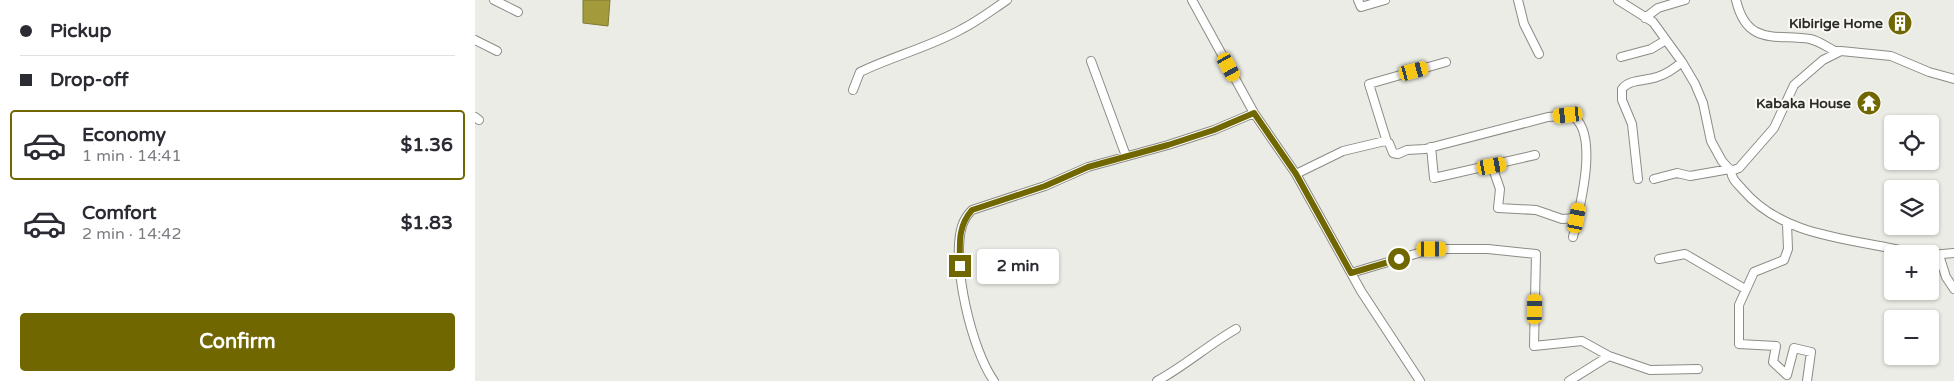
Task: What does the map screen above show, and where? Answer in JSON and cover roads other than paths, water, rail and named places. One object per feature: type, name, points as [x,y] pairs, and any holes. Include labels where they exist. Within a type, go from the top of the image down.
[{"type":"street","points":[[494,0],[518,12]]},
{"type":"street","points":[[853,90],[860,72],[887,59],[961,30],[1007,0]]},
{"type":"street","points":[[1358,0],[1361,7],[1385,0]]},
{"type":"street","points":[[1518,0],[1524,24],[1539,54]]},
{"type":"street","points":[[1618,0],[1653,22],[1681,62],[1695,84],[1703,102],[1711,140],[1722,162],[1731,170],[1733,180],[1757,205],[1787,224],[1884,246]]},
{"type":"street","points":[[1645,18],[1657,8],[1685,0]]},
{"type":"street","points":[[1736,0],[1746,24],[1761,36],[1811,40],[1835,51],[1891,56],[1929,72],[1954,79]]},
{"type":"street","points":[[1195,2],[1254,113],[1296,174],[1351,273],[1420,381]]},
{"type":"street","points":[[475,40],[497,51]]},
{"type":"street","points":[[1621,57],[1651,49],[1666,40]]},
{"type":"street","points":[[1655,180],[1677,173],[1690,176],[1739,168],[1774,128],[1794,85],[1815,65],[1841,51]]},
{"type":"street","points":[[1091,61],[1126,156]]},
{"type":"street","points":[[1446,62],[1369,84],[1387,142],[1393,153],[1431,147],[1548,117],[1573,116],[1587,145],[1587,166],[1573,237]]},
{"type":"street","points":[[1638,179],[1633,124],[1622,100],[1622,89],[1627,84],[1657,77],[1672,70],[1681,62]]},
{"type":"street","points":[[995,381],[974,337],[965,307],[960,232],[965,218],[972,210],[1037,189],[1088,167],[1214,130],[1254,113]]},
{"type":"street","points":[[1296,174],[1343,151],[1387,142]]},
{"type":"street","points":[[1431,147],[1434,178],[1535,156]]},
{"type":"street","points":[[1492,166],[1500,190],[1498,208],[1536,210],[1562,219],[1577,218]]},
{"type":"street","points":[[1787,224],[1788,249],[1784,260],[1754,272],[1745,289],[1739,305],[1739,344],[1776,346],[1773,362],[1787,375],[1794,348],[1811,352],[1807,381]]},
{"type":"street","points":[[1351,273],[1432,249],[1488,249],[1536,254],[1535,346],[1582,341],[1609,356],[1650,370],[1697,368]]},
{"type":"street","points":[[1954,253],[1939,255],[1946,277],[1954,289]]},
{"type":"street","points":[[1659,259],[1685,254],[1745,289]]},
{"type":"street","points":[[1157,381],[1175,371],[1210,344],[1236,330]]},
{"type":"street","points":[[1569,381],[1609,356]]},
{"type":"place","name":"Kibirige Home","points":[[1900,23]]},
{"type":"place","name":"Kabaka House","points":[[1869,103]]}]
